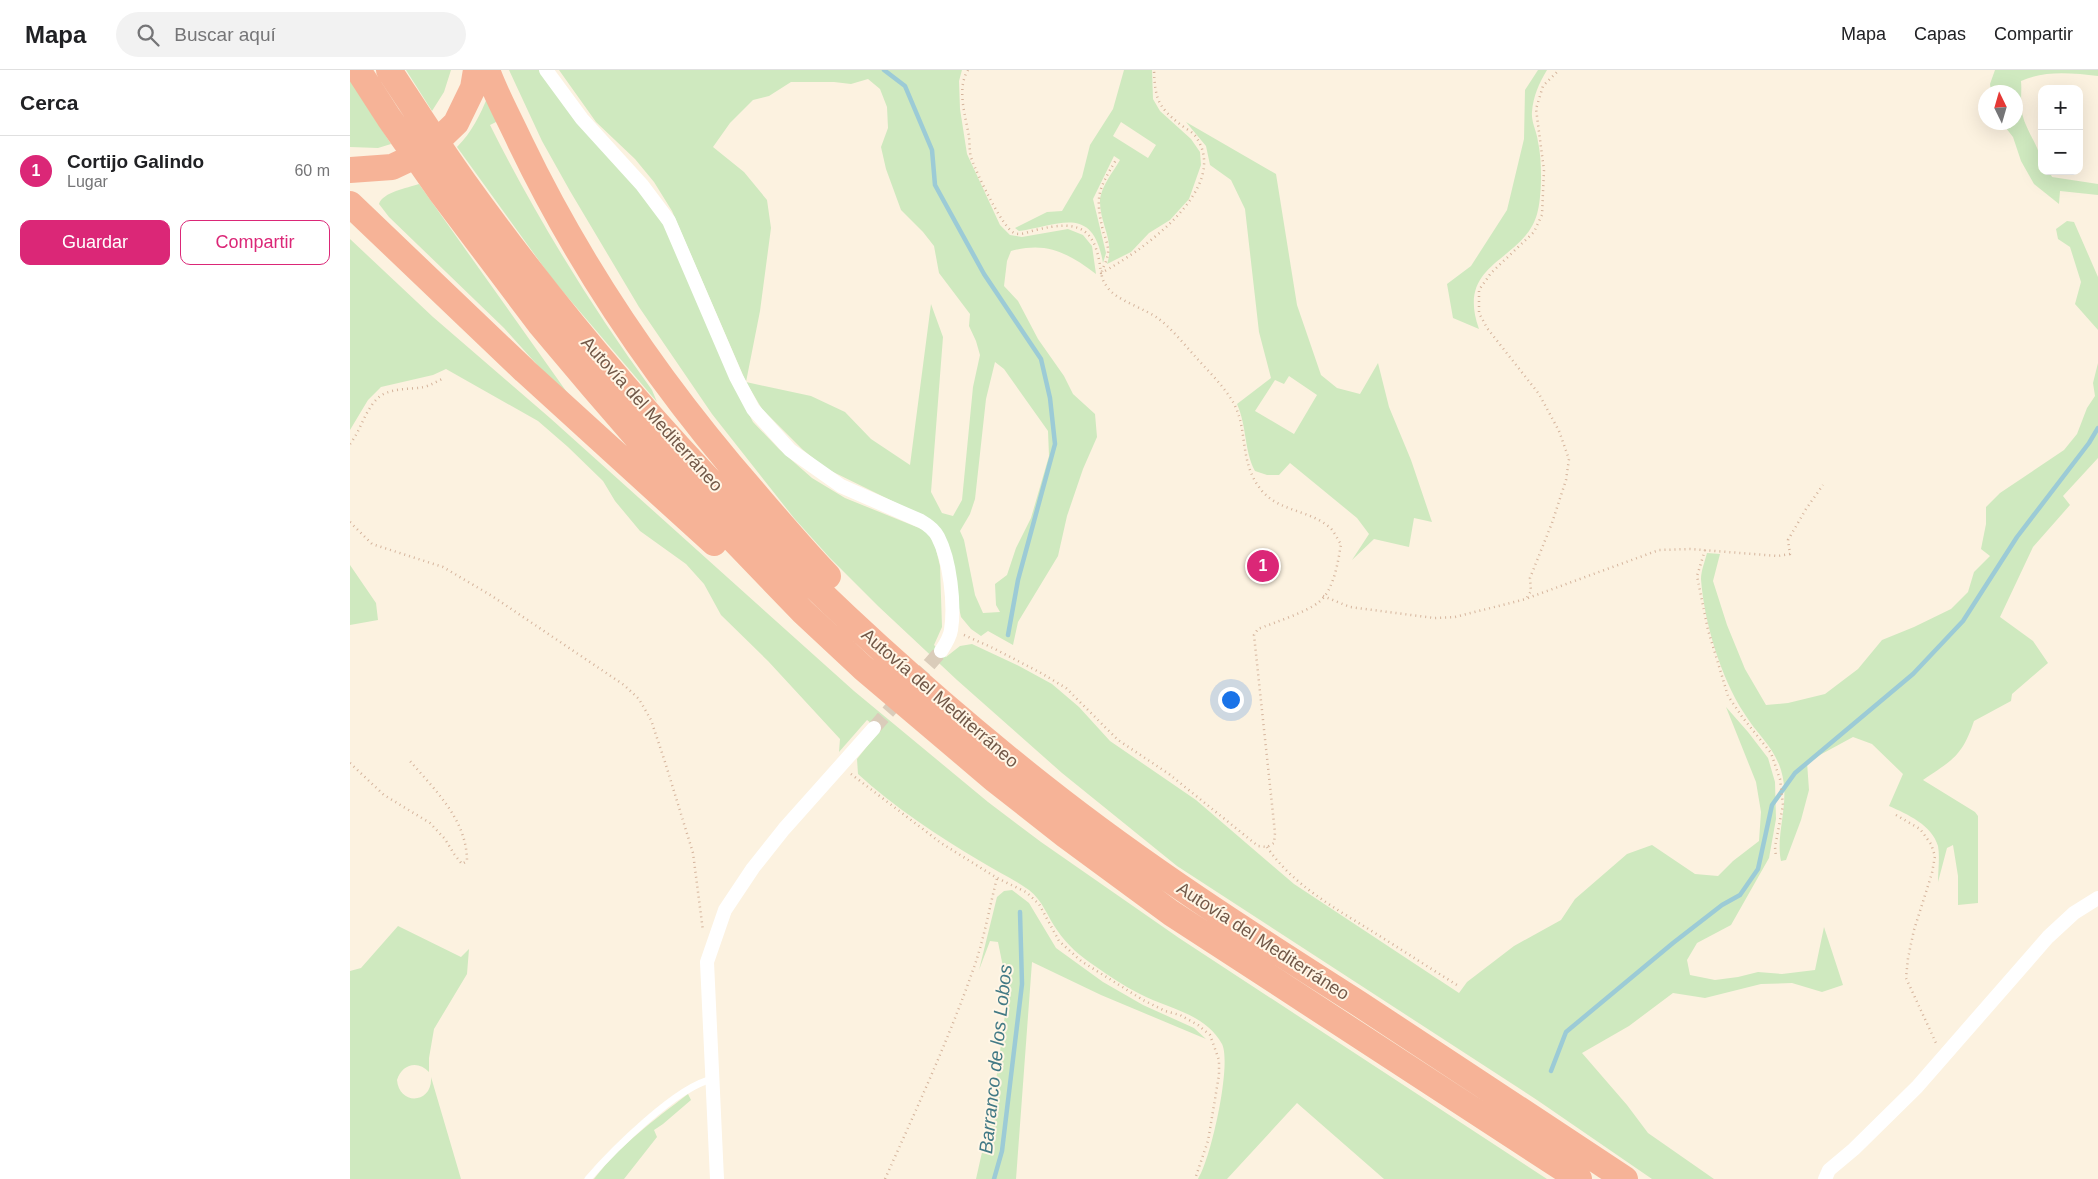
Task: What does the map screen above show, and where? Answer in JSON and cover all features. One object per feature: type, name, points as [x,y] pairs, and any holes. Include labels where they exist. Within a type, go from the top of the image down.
[{"type":"highway","name":"Autovía del Mediterráneo","points":[[358,70],[389,118],[560,309],[670,438],[794,567],[934,696],[1045,788],[1190,894],[1625,1179]]},
{"type":"highway","name":"Autovía del Mediterráneo","points":[[389,70],[412,106],[453,188],[539,323],[650,454],[803,612],[924,722],[1065,835],[1164,907],[1580,1179]]},
{"type":"highway","points":[[350,170],[392,167],[428,150],[456,123],[473,88],[476,70]]},
{"type":"highway","points":[[487,70],[563,227],[644,353],[715,449],[809,557],[915,664],[934,696]]},
{"type":"highway","points":[[350,204],[532,378],[745,571],[803,612]]},
{"type":"street","points":[[546,70],[582,119],[642,185],[669,221],[736,377],[753,409],[790,450],[814,468],[841,486],[921,521],[932,528],[938,536],[948,567],[951,602],[951,631],[942,651]]},
{"type":"street","points":[[717,1179],[707,962],[725,910],[753,868],[784,829],[874,728]]},
{"type":"street","points":[[1825,1179],[1829,1170],[1854,1149],[1916,1087],[2048,936],[2074,913],[2098,898]]},
{"type":"lane","points":[[588,1179],[606,1158],[642,1125],[689,1090],[703,1081],[713,1079]]},
{"type":"path","points":[[951,631],[993,648],[1066,688],[1118,740],[1170,774],[1258,846],[1267,847],[1274,843],[1275,833],[1254,635],[1258,629],[1320,602],[1336,568],[1341,544],[1329,526],[1308,514],[1276,503],[1262,491],[1247,466],[1238,413],[1232,401],[1161,320],[1144,309],[1118,297],[1109,290],[1100,273],[1095,243],[1089,235],[1078,227],[1060,226],[1025,233],[1014,233],[1006,226],[971,158],[963,102],[964,76],[968,70]]},
{"type":"path","points":[[1100,273],[1138,250],[1173,222],[1191,201],[1205,168],[1204,153],[1196,136],[1180,124],[1158,102],[1154,70]]},
{"type":"path","points":[[1526,599],[1531,591],[1530,578],[1566,480],[1569,460],[1559,431],[1540,394],[1487,328],[1479,313],[1480,290],[1491,273],[1534,232],[1542,215],[1544,170],[1536,109],[1542,86],[1559,70]]},
{"type":"path","points":[[1100,273],[1108,253],[1097,202],[1103,182],[1116,160]]},
{"type":"path","points":[[350,444],[377,398],[391,391],[423,387],[442,378]]},
{"type":"path","points":[[1323,596],[1350,607],[1434,618],[1456,617],[1526,599],[1659,550],[1706,550],[1778,556],[1790,554],[1788,540],[1823,485]]},
{"type":"path","points":[[350,522],[372,544],[443,567],[492,596],[624,685],[639,699],[651,720],[693,853],[703,932]]},
{"type":"path","points":[[1706,550],[1697,576],[1708,630],[1728,696],[1771,753],[1780,779],[1783,805],[1775,847],[1776,857]]},
{"type":"path","points":[[350,763],[384,795],[430,823],[445,839],[462,864],[468,861],[468,850],[452,811],[410,761]]},
{"type":"path","points":[[840,766],[941,843],[997,878],[1026,892],[1039,904],[1059,941],[1081,961],[1143,1000],[1198,1024],[1210,1035],[1219,1060],[1219,1075],[1208,1141],[1195,1179]]},
{"type":"path","points":[[1896,815],[1920,829],[1931,844],[1935,856],[1932,873],[1914,930],[1906,978],[1934,1041],[1946,1053]]},
{"type":"path","points":[[1267,847],[1295,879],[1335,908],[1457,985]]},
{"type":"path","points":[[885,1179],[924,1093],[973,971],[984,935],[997,878]]},
{"type":"green space","points":[[406,70],[451,70],[444,92],[432,111]]},
{"type":"green space","points":[[509,70],[539,70],[574,116],[650,205],[670,235],[735,388],[753,422],[779,449],[812,478],[845,498],[924,530],[934,541],[940,566],[942,627],[934,645],[946,657],[960,646],[972,644],[1052,684],[1079,707],[1110,741],[1196,800],[1294,884],[1459,993],[1467,982],[1514,946],[1561,920],[1575,899],[1627,854],[1652,845],[1695,874],[1718,876],[1733,861],[1759,841],[1761,812],[1756,782],[1726,707],[1768,758],[1775,782],[1776,819],[1769,858],[1731,925],[1697,943],[1687,960],[1690,975],[1715,980],[1758,972],[1782,974],[1815,970],[1824,927],[1843,985],[1822,992],[1792,983],[1761,984],[1705,998],[1673,993],[1629,1026],[1582,1053],[1627,1105],[1648,1133],[1714,1179],[1652,1179],[1537,1100],[1177,866],[1062,773],[957,680],[830,558],[794,518],[712,414],[639,307],[570,191],[542,141]]},
{"type":"green space","points":[[559,70],[962,70],[959,81],[960,109],[967,154],[1000,225],[1010,235],[1022,237],[1068,229],[1083,235],[1092,246],[1096,274],[1076,260],[1046,248],[1024,248],[1011,251],[1007,261],[1004,286],[1018,301],[1038,339],[1064,376],[1073,394],[1095,414],[1097,437],[1083,469],[1067,516],[1058,556],[1018,622],[1013,645],[988,631],[981,636],[971,629],[961,617],[941,530],[933,521],[825,468],[802,449],[762,409],[746,382],[672,211],[654,182],[635,159],[596,122]],"holes":[[[868,79],[880,89],[887,107],[888,128],[881,147],[886,169],[901,210],[934,246],[939,273],[970,314],[969,326],[980,355],[973,387],[962,500],[953,516],[942,513],[931,492],[943,337],[931,304],[910,465],[871,439],[845,412],[811,396],[746,382],[760,311],[771,228],[767,200],[744,172],[713,147],[730,123],[753,100],[769,96],[791,82],[851,84]],[[995,362],[1004,369],[1048,431],[1049,456],[1031,518],[1016,548],[1007,575],[995,584],[996,605],[1000,612],[983,613],[975,595],[964,540],[960,531],[970,514],[975,499],[986,399]]]},
{"type":"green space","points":[[1124,70],[1152,70],[1153,99],[1160,111],[1191,139],[1200,152],[1201,165],[1189,199],[1170,220],[1149,233],[1131,252],[1107,264],[1109,248],[1100,202],[1104,186],[1120,160],[1114,156],[1093,199],[1106,253],[1103,263],[1098,244],[1091,232],[1083,225],[1061,223],[1019,231],[1015,228],[1047,212],[1062,211],[1082,177],[1090,145],[1113,109]],"holes":[[[1121,122],[1156,145],[1148,158],[1113,136]]]},
{"type":"green space","points":[[1538,70],[1547,70],[1537,90],[1532,112],[1541,167],[1538,210],[1531,227],[1521,241],[1495,263],[1476,288],[1474,306],[1479,329],[1453,318],[1447,284],[1471,266],[1507,210],[1524,139],[1525,90]]},
{"type":"green space","points":[[1995,70],[2098,70],[2098,76],[2069,73],[2049,74],[2021,81],[2021,85],[1990,84]]},
{"type":"green space","points":[[350,80],[391,144],[378,148],[350,147]]},
{"type":"green space","points":[[488,96],[498,121],[490,125],[526,193],[565,260],[607,326],[652,390],[657,402],[553,280],[457,147],[475,123]]},
{"type":"green space","points":[[2023,117],[2038,150],[2038,175],[2051,175],[2052,177],[2098,184],[2098,195],[2060,191],[2059,204],[2034,184],[2021,161],[2013,137],[2008,130],[2023,130]]},
{"type":"green space","points":[[1186,122],[1276,174],[1297,305],[1321,375],[1337,388],[1360,394],[1378,363],[1389,407],[1411,460],[1432,522],[1414,518],[1409,547],[1374,539],[1352,560],[1369,534],[1357,518],[1290,463],[1279,475],[1267,475],[1255,471],[1251,463],[1237,404],[1271,378],[1259,332],[1245,209],[1231,180],[1210,165],[1206,146]],"holes":[[[1289,376],[1317,395],[1294,434],[1255,411],[1275,380],[1284,384]]]},
{"type":"green space","points":[[419,184],[571,398],[541,369],[504,328],[389,217],[379,204],[390,193]]},
{"type":"green space","points":[[2067,221],[2074,222],[2098,277],[2098,330],[2075,304],[2081,282],[2070,247],[2058,239],[2056,229]]},
{"type":"green space","points":[[350,239],[433,317],[550,418],[854,691],[988,802],[1041,842],[1179,938],[1547,1179],[1384,1179],[1297,1103],[1227,1179],[1198,1179],[1209,1152],[1219,1112],[1222,1090],[1224,1055],[1222,1044],[1215,1034],[1196,1019],[1134,991],[1089,962],[1065,941],[1034,894],[932,831],[886,798],[858,774],[857,759],[880,730],[867,720],[839,752],[840,739],[768,661],[721,615],[704,584],[686,564],[640,531],[615,501],[603,481],[568,447],[538,421],[446,369],[433,375],[381,387],[368,400],[350,430]]},
{"type":"green space","points":[[2098,363],[2098,458],[2063,496],[2070,505],[2033,547],[2000,617],[2033,641],[2048,663],[2012,694],[2011,701],[1974,721],[1965,743],[1955,756],[1923,780],[1975,812],[1978,816],[1978,903],[1958,905],[1958,876],[1953,845],[1947,848],[1938,882],[1939,850],[1935,839],[1925,826],[1889,806],[1903,774],[1872,744],[1853,737],[1807,762],[1809,790],[1801,820],[1786,860],[1781,861],[1780,839],[1784,806],[1784,782],[1774,754],[1736,699],[1721,667],[1710,631],[1703,596],[1701,579],[1707,553],[1720,554],[1713,581],[1727,625],[1745,669],[1766,705],[1788,703],[1825,694],[1858,669],[1882,640],[1951,609],[1968,592],[1974,572],[1990,556],[1981,549],[1986,524],[1986,507],[2000,493],[2064,450],[2077,434],[2087,408],[2095,396],[2093,383]]},
{"type":"green space","points":[[350,565],[376,603],[378,620],[350,625]]},
{"type":"green space","points":[[1012,890],[1029,903],[1056,948],[1103,982],[1143,1005],[1194,1028],[1206,1039],[1101,995],[1032,962],[1016,1179],[976,1179],[993,1103],[1008,992],[998,942],[990,941],[979,970],[997,897],[1004,891]]},
{"type":"green space","points":[[398,926],[461,957],[469,949],[467,974],[434,1029],[429,1058],[429,1072],[420,1066],[406,1067],[397,1080],[403,1094],[409,1098],[416,1098],[422,1097],[427,1093],[431,1077],[461,1179],[350,1179],[350,971],[361,968]]},
{"type":"green space","points":[[688,1094],[691,1100],[654,1130],[657,1137],[624,1179],[594,1179],[627,1143]]},
{"type":"waterway","name":"Barranco de los Lobos","points":[[884,70],[905,86],[932,150],[935,185],[984,274],[1041,359],[1050,398],[1055,444],[1018,580],[1008,635]]},
{"type":"waterway","points":[[1551,1071],[1566,1032],[1673,943],[1722,905],[1740,895],[1758,869],[1772,805],[1795,773],[1913,674],[1963,621],[2017,537],[2089,443],[2098,428]]},
{"type":"waterway","name":"Barranco de los Lobos","points":[[994,1179],[1002,1151],[1022,984],[1020,912]]},
{"type":"tunnel","points":[[874,728],[941,651]]},
{"type":"place","name":"Cortijo Galindo","points":[[1263,566]]}]
